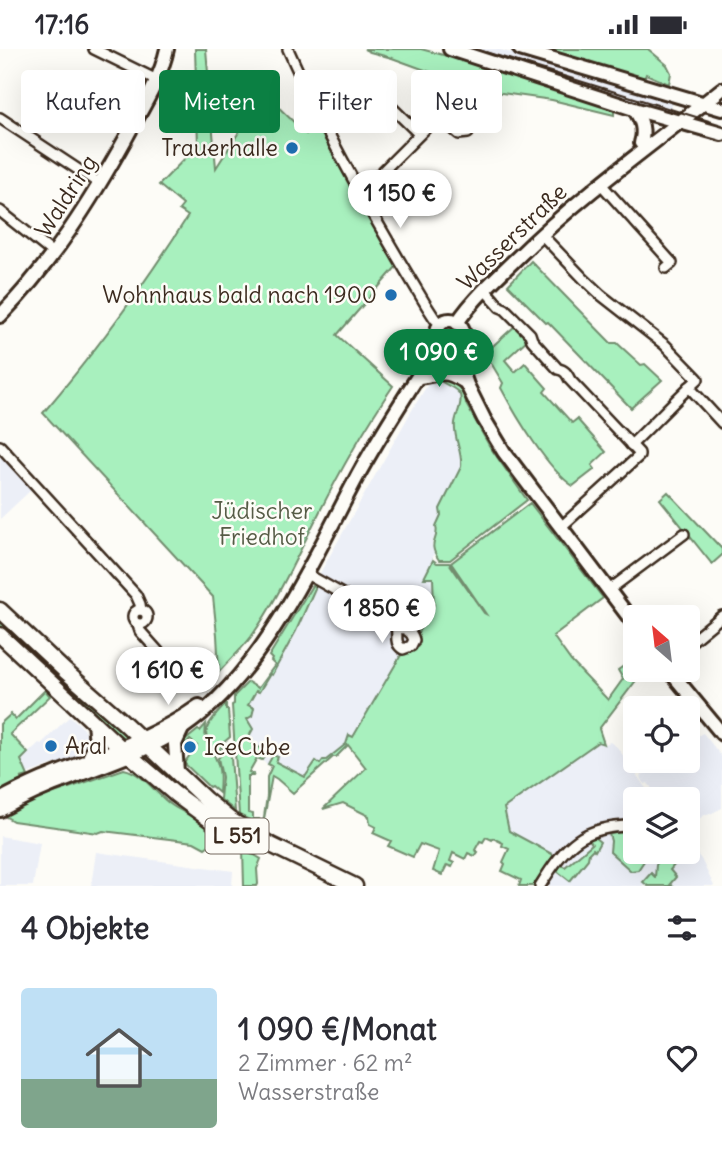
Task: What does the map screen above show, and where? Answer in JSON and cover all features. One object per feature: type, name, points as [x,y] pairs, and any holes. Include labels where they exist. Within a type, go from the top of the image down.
[{"type":"main road","name":"Waldring","points":[[0,316],[54,254],[78,221],[157,81],[167,49]]},
{"type":"main road","points":[[450,49],[634,109],[722,134]]},
{"type":"main road","points":[[520,49],[722,109]]},
{"type":"main road","name":"Wasserstraße","points":[[457,323],[485,290],[541,235],[699,102],[722,79]]},
{"type":"main road","name":"Wasserstraße","points":[[699,102],[722,89]]},
{"type":"main road","points":[[634,109],[642,123],[641,143]]},
{"type":"main road","name":"Wasserstraße","points":[[605,180],[616,165],[641,143],[675,121]]},
{"type":"main road","name":"Wasserstraße","points":[[0,810],[124,751],[183,728],[212,705],[231,685],[275,625],[377,440],[433,353],[461,340],[462,331],[457,323],[449,320],[441,324]]},
{"type":"main road","points":[[441,324],[437,336],[447,345],[484,419],[504,452],[623,609]]},
{"type":"main road","name":"L 551","points":[[0,610],[214,807],[271,845],[355,886]]},
{"type":"main road","name":"L 551","points":[[0,635],[174,794],[217,825],[334,886]]},
{"type":"main road","name":"Wasserstraße","points":[[146,743],[238,675]]},
{"type":"main road","points":[[681,683],[720,727]]},
{"type":"main road","points":[[88,760],[96,743],[94,723]]},
{"type":"main road","points":[[177,772],[175,744],[183,728]]},
{"type":"main road","name":"Wasserstraße","points":[[0,800],[88,760],[124,751]]},
{"type":"street","points":[[288,49],[320,118],[426,305],[441,324]]},
{"type":"street","points":[[98,50],[157,81]]},
{"type":"street","points":[[359,187],[379,175],[419,134],[397,115]]},
{"type":"street","points":[[0,118],[100,184]]},
{"type":"street","points":[[458,133],[468,133]]},
{"type":"street","name":"Wasserstraße","points":[[605,180],[672,263],[666,268]]},
{"type":"street","points":[[0,211],[54,254]]},
{"type":"street","points":[[541,235],[583,279],[658,339],[698,379],[631,445]]},
{"type":"street","points":[[485,290],[530,334],[532,340],[558,369],[567,373],[570,380],[639,453],[639,456],[561,527]]},
{"type":"street","points":[[416,379],[446,374],[467,385]]},
{"type":"street","points":[[688,387],[722,423]]},
{"type":"street","points":[[0,446],[136,595],[141,610],[132,618],[140,631],[187,684]]},
{"type":"street","points":[[609,590],[684,534]]},
{"type":"street","points":[[305,573],[397,627]]},
{"type":"street","points":[[700,634],[722,616]]},
{"type":"street","points":[[540,886],[570,845],[591,831],[623,826]]},
{"type":"shaded area","points":[[470,49],[498,49],[588,77],[589,74],[670,99],[673,103],[670,111],[662,111]]},
{"type":"shaded area","points":[[442,382],[458,391],[461,398],[455,424],[462,460],[440,509],[441,515],[432,544],[434,552],[430,573],[433,578],[434,605],[417,634],[417,645],[410,652],[401,655],[353,738],[302,784],[257,758],[243,746],[239,715],[276,665],[311,589],[412,410],[428,384]]},
{"type":"shaded area","points":[[0,453],[33,488],[0,519]]},
{"type":"shaded area","points":[[70,716],[83,728],[87,736],[88,746],[85,752],[67,762],[27,774],[21,760]]},
{"type":"shaded area","points":[[703,733],[722,757],[722,808],[700,818],[700,787],[651,787],[640,777],[645,773],[700,773],[700,735]]},
{"type":"shaded area","points":[[598,741],[603,745],[610,742],[623,756],[623,773],[635,773],[645,787],[623,787],[623,864],[700,864],[700,858],[714,886],[533,886],[554,855],[509,831],[504,808]]},
{"type":"shaded area","points":[[0,836],[40,843],[33,886],[0,886]]},
{"type":"shaded area","points":[[96,852],[233,871],[232,886],[91,886]]},
{"type":"green space","points":[[195,49],[206,49],[208,70],[196,70]]},
{"type":"green space","points":[[364,49],[421,49],[498,70],[425,70]]},
{"type":"green space","points":[[545,49],[648,49],[667,65],[671,73],[669,84],[646,74],[644,79]]},
{"type":"green space","points":[[502,71],[614,106],[614,115],[552,100],[502,93]]},
{"type":"green space","name":"Jüdischer Friedhof","points":[[280,109],[294,122],[294,133],[321,133],[396,267],[337,335],[393,386],[344,466],[261,623],[219,672],[213,597],[43,413],[119,317],[188,216],[179,210],[183,205],[159,185],[198,145],[198,133],[213,133],[216,168],[238,133],[280,133]]},
{"type":"green space","points":[[531,261],[611,343],[617,343],[662,380],[631,408],[548,322],[508,285]]},
{"type":"green space","points":[[515,326],[528,339],[505,360],[515,372],[525,363],[547,388],[544,392],[572,423],[577,419],[606,452],[592,465],[595,469],[573,486],[553,468],[533,442],[501,388],[503,383],[485,353]]},
{"type":"green space","points":[[450,380],[465,393],[466,404],[490,447],[527,500],[450,560],[439,560],[433,545],[441,515],[440,509],[461,467],[455,429],[461,398],[457,391],[442,382]]},
{"type":"green space","points":[[668,492],[722,549],[722,555],[712,564],[660,499]]},
{"type":"green space","points":[[530,503],[603,598],[553,636],[571,661],[608,700],[623,679],[623,683],[634,683],[599,729],[604,744],[598,742],[504,808],[509,831],[554,855],[533,886],[519,886],[521,880],[502,871],[509,849],[493,838],[492,840],[486,837],[483,842],[480,841],[475,856],[468,853],[465,859],[453,853],[450,861],[454,863],[452,867],[447,865],[442,875],[433,871],[439,851],[420,844],[413,857],[388,846],[391,841],[373,833],[376,827],[370,824],[369,816],[343,803],[323,809],[366,768],[348,745],[293,793],[272,776],[263,824],[267,777],[272,766],[268,764],[273,755],[278,757],[276,762],[305,777],[316,761],[320,764],[346,744],[349,735],[353,737],[401,655],[410,652],[417,645],[417,634],[434,605],[433,578],[424,578],[433,560],[437,563],[449,563],[486,614],[451,563]]},
{"type":"green space","points":[[313,584],[316,586],[296,631],[272,675],[270,674],[259,692],[256,691],[248,705],[254,708],[252,716],[247,719],[253,729],[247,740],[267,752],[262,760],[257,758],[249,772],[254,774],[253,776],[248,776],[248,813],[253,814],[253,819],[259,819],[256,823],[239,815],[232,705],[234,696],[248,682],[258,688],[275,665],[269,656]]},
{"type":"green space","points":[[0,614],[129,736],[128,738],[122,739],[117,735],[0,629]]},
{"type":"green space","points":[[623,666],[623,679],[618,670]]},
{"type":"green space","points":[[45,690],[50,696],[10,734],[28,753],[21,760],[28,776],[0,792],[0,724],[11,714],[16,719]]},
{"type":"green space","points":[[226,704],[230,737],[220,750],[214,752],[206,732],[211,721]]},
{"type":"green space","points":[[206,724],[206,742],[219,770],[219,793],[184,763],[197,746],[190,740],[182,747],[183,742]]},
{"type":"green space","points":[[228,743],[235,811],[220,799],[222,777],[218,758]]},
{"type":"green space","points":[[124,769],[138,775],[173,806],[210,828],[215,833],[209,845],[205,848],[194,842],[103,831],[98,833],[13,821],[3,815],[28,802]]},
{"type":"green space","points":[[623,832],[623,864],[610,852],[609,834]]},
{"type":"green space","points":[[594,837],[600,842],[570,881],[557,871],[561,865],[565,867],[592,844],[589,839]]},
{"type":"green space","points":[[243,848],[261,859],[257,869],[257,886],[244,886]]},
{"type":"green space","points":[[623,864],[642,864],[638,870],[631,871]]},
{"type":"green space","points":[[675,864],[670,870],[676,877],[670,884],[672,886],[648,886],[643,882],[651,873],[655,877],[656,865]]},
{"type":"railway","points":[[476,49],[722,125]]},
{"type":"place","name":"Trauerhalle","points":[[292,148]]},
{"type":"place","name":"Wohnhaus bald nach 1900","points":[[391,295]]},
{"type":"place","name":"Aral","points":[[51,746]]},
{"type":"place","name":"IceCube","points":[[190,747]]}]
